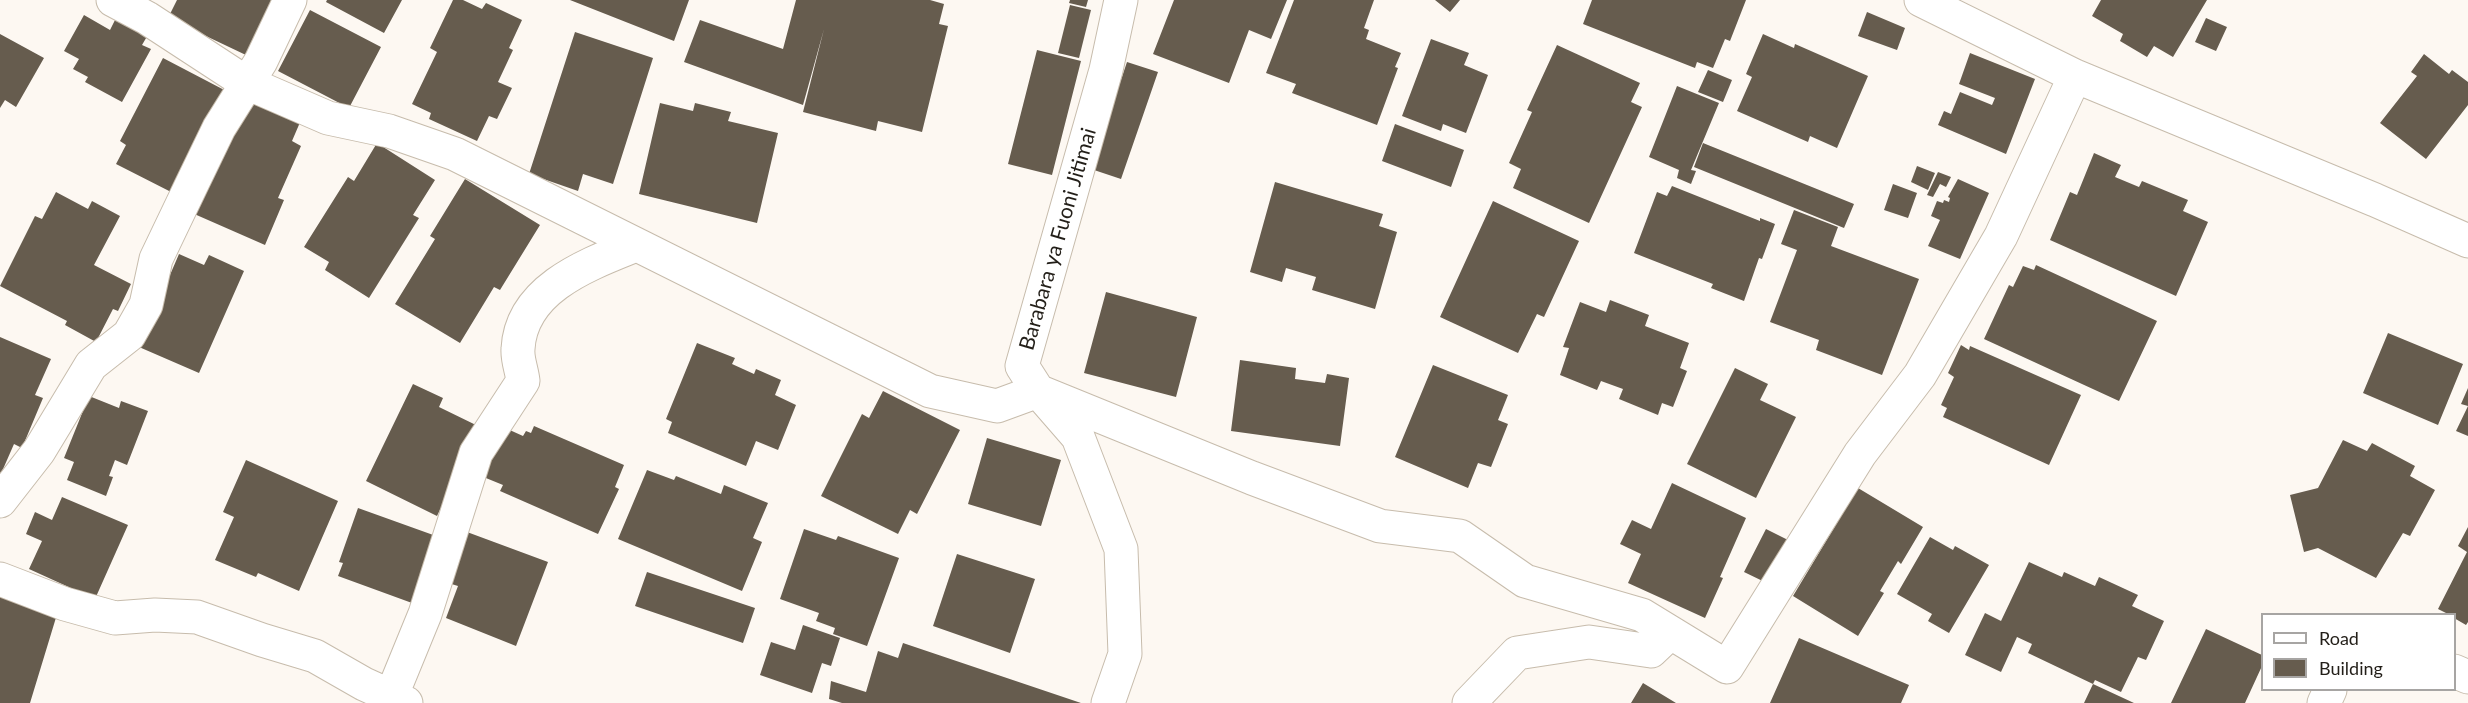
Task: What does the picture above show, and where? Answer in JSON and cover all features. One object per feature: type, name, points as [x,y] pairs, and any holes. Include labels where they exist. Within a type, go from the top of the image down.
[{"type":"street","points":[[112,0],[147,18],[245,82],[328,118],[388,131],[455,154],[930,391],[997,406],[1038,392],[1252,478],[1380,526],[1460,536],[1525,581],[1642,615],[1727,667],[1860,454],[1920,375],[2001,236],[2075,76]]},
{"type":"street","points":[[0,501],[39,451],[91,365],[129,335],[146,305],[156,259],[219,128],[245,82],[261,61],[290,0]]},
{"type":"street","name":"Barabara ya Fuoni Jitimai","points":[[1108,703],[1125,654],[1120,549],[1078,437],[1038,392],[1022,366],[1106,70],[1121,0]]},
{"type":"street","points":[[1921,0],[2075,76],[2375,200],[2468,241]]},
{"type":"street","points":[[0,579],[65,604],[115,618],[155,615],[197,617],[315,656],[399,700],[476,453],[524,381],[518,349],[526,317],[552,287],[585,266],[636,245]]},
{"type":"street","points":[[1469,703],[1517,653],[1589,642],[1651,651],[1670,633]]},
{"type":"building","points":[[177,0],[275,0],[248,56],[168,18]]},
{"type":"building","points":[[327,0],[402,0],[384,33],[326,2]]},
{"type":"building","points":[[453,0],[463,0],[482,9],[486,3],[522,20],[509,48],[513,50],[498,82],[512,88],[497,119],[489,116],[477,141],[429,119],[431,113],[412,104],[437,52],[430,48]]},
{"type":"building","points":[[570,0],[689,0],[674,41]]},
{"type":"building","points":[[796,0],[930,0],[944,4],[939,24],[948,26],[922,132],[878,121],[876,131],[803,112],[824,29],[803,105],[684,62],[700,20],[783,49]]},
{"type":"building","points":[[1070,0],[1088,0],[1086,7],[1069,3]]},
{"type":"building","points":[[1174,0],[1287,0],[1271,39],[1249,30],[1229,83],[1153,54]]},
{"type":"building","points":[[1294,0],[1374,0],[1364,28],[1369,30],[1366,39],[1401,53],[1395,67],[1398,68],[1377,125],[1292,93],[1296,84],[1266,73]]},
{"type":"building","points":[[1435,0],[1460,0],[1450,12]]},
{"type":"building","points":[[1592,0],[1746,0],[1730,41],[1725,39],[1713,68],[1697,62],[1695,68],[1583,24]]},
{"type":"building","points":[[2101,0],[2207,0],[2173,57],[2154,46],[2147,57],[2120,41],[2123,34],[2092,16]]},
{"type":"building","points":[[1070,5],[1091,10],[1079,58],[1058,53]]},
{"type":"building","points":[[310,10],[381,47],[349,108],[278,71]]},
{"type":"building","points":[[1867,12],[1905,28],[1897,50],[1858,36]]},
{"type":"building","points":[[84,15],[110,30],[117,16],[149,33],[142,45],[151,49],[122,102],[85,82],[88,77],[73,69],[79,59],[64,51]]},
{"type":"building","points":[[2206,18],[2227,27],[2216,51],[2195,42]]},
{"type":"building","points":[[575,32],[653,58],[613,184],[583,174],[578,191],[529,174]]},
{"type":"building","points":[[0,34],[44,58],[16,107],[5,100],[0,108]]},
{"type":"building","points":[[1763,34],[1794,48],[1795,44],[1868,76],[1837,148],[1810,136],[1808,142],[1737,111],[1752,77],[1746,74]]},
{"type":"building","points":[[1431,39],[1469,53],[1464,65],[1488,75],[1466,133],[1443,124],[1441,131],[1402,116]]},
{"type":"building","points":[[1557,45],[1640,83],[1631,102],[1642,107],[1589,223],[1513,188],[1521,169],[1509,163],[1532,112],[1527,110]]},
{"type":"building","points":[[1037,50],[1081,61],[1052,175],[1008,164]]},
{"type":"building","points":[[1970,53],[2035,79],[2006,154],[1938,125],[1944,111],[1951,114],[1960,92],[1992,105],[1995,98],[1959,84]]},
{"type":"building","points":[[2424,54],[2449,74],[2452,70],[2468,82],[2468,105],[2426,159],[2380,123],[2417,76],[2411,72]]},
{"type":"building","points":[[163,58],[230,93],[175,194],[116,164],[126,145],[120,141]]},
{"type":"building","points":[[1127,62],[1158,72],[1121,179],[1091,169]]},
{"type":"building","points":[[1708,70],[1732,80],[1723,102],[1698,92]]},
{"type":"building","points":[[1677,86],[1719,103],[1691,170],[1696,171],[1691,184],[1677,178],[1679,170],[1649,157]]},
{"type":"building","points":[[245,95],[301,120],[292,141],[301,146],[278,198],[284,200],[265,245],[192,213]]},
{"type":"building","points":[[660,103],[693,111],[695,103],[731,112],[728,121],[778,133],[757,223],[639,194]]},
{"type":"building","points":[[1395,124],[1464,150],[1451,187],[1382,161]]},
{"type":"building","points":[[377,143],[435,180],[413,215],[419,218],[369,298],[325,270],[329,262],[304,247],[348,177],[354,181]]},
{"type":"building","points":[[1703,143],[1854,204],[1844,228],[1694,167]]},
{"type":"building","points":[[2094,153],[2121,165],[2115,177],[2139,187],[2142,181],[2188,200],[2183,211],[2208,222],[2176,296],[2050,240],[2070,192],[2077,195]]},
{"type":"building","points":[[1917,166],[1935,173],[1928,190],[1911,182]]},
{"type":"building","points":[[1938,172],[1951,177],[1946,187],[1940,184],[1933,197],[1927,195]]},
{"type":"building","points":[[465,179],[540,225],[500,290],[494,287],[460,343],[395,304],[435,239],[430,236]]},
{"type":"building","points":[[1958,179],[1989,193],[1960,259],[1928,246],[1940,220],[1931,216],[1937,201],[1949,202],[1948,197]]},
{"type":"building","points":[[1275,182],[1383,214],[1379,226],[1397,232],[1375,309],[1312,290],[1316,277],[1286,268],[1282,282],[1250,272]]},
{"type":"building","points":[[1893,184],[1917,193],[1908,218],[1884,210]]},
{"type":"building","points":[[1672,186],[1760,221],[1760,218],[1775,224],[1762,259],[1759,258],[1744,301],[1711,288],[1713,284],[1634,253],[1657,192],[1667,196]]},
{"type":"building","points":[[56,192],[88,209],[92,201],[120,216],[94,265],[131,284],[118,311],[113,309],[96,342],[65,325],[67,321],[0,286],[35,216],[42,219]]},
{"type":"building","points":[[1493,201],[1579,241],[1544,317],[1537,314],[1518,353],[1440,317]]},
{"type":"building","points":[[1794,210],[1838,227],[1831,246],[1919,279],[1882,375],[1816,350],[1819,340],[1770,322],[1797,250],[1781,244]]},
{"type":"building","points":[[179,254],[204,265],[209,255],[244,271],[199,373],[139,347]]},
{"type":"building","points":[[2036,265],[2157,321],[2119,401],[1984,339],[2009,285],[2013,287],[2023,266],[2034,270]]},
{"type":"building","points":[[1106,292],[1197,317],[1176,397],[1084,373]]},
{"type":"building","points":[[1610,300],[1649,315],[1645,326],[1689,343],[1680,368],[1687,371],[1673,407],[1662,403],[1658,415],[1619,399],[1623,389],[1601,381],[1597,390],[1560,375],[1569,348],[1563,347],[1580,302],[1606,312]]},
{"type":"building","points":[[2388,333],[2463,364],[2438,425],[2363,393]]},
{"type":"building","points":[[0,337],[51,359],[35,395],[43,398],[22,448],[14,444],[0,476]]},
{"type":"building","points":[[697,343],[735,358],[732,364],[754,374],[756,369],[781,380],[775,395],[796,405],[778,450],[756,441],[746,466],[668,433],[672,422],[666,419]]},
{"type":"building","points":[[1961,345],[1969,350],[1970,346],[2081,395],[2049,465],[1943,417],[1947,408],[1941,405],[1954,377],[1948,373]]},
{"type":"building","points":[[1240,360],[1296,368],[1295,379],[1325,383],[1327,374],[1349,378],[1340,446],[1231,431]]},
{"type":"building","points":[[1433,365],[1508,395],[1498,420],[1508,424],[1491,467],[1478,463],[1468,488],[1395,457]]},
{"type":"building","points":[[1735,368],[1768,384],[1760,400],[1796,417],[1756,498],[1687,464]]},
{"type":"building","points":[[413,384],[443,398],[439,407],[480,427],[437,516],[366,481]]},
{"type":"building","points":[[2468,388],[2468,406],[2461,404]]},
{"type":"building","points":[[883,391],[960,430],[917,514],[910,510],[898,534],[821,496],[862,414],[869,418]]},
{"type":"building","points":[[89,396],[119,408],[121,401],[148,411],[127,465],[115,460],[109,476],[113,477],[106,496],[67,480],[74,462],[64,458]]},
{"type":"building","points":[[2468,406],[2468,436],[2456,431]]},
{"type":"building","points":[[534,426],[624,465],[615,487],[619,489],[598,534],[500,491],[503,485],[481,476],[503,427],[523,436],[526,431],[531,433]]},
{"type":"building","points":[[987,438],[1061,460],[1041,526],[968,504]]},
{"type":"building","points":[[2343,440],[2367,451],[2372,443],[2415,466],[2410,476],[2435,490],[2410,536],[2403,533],[2376,578],[2318,548],[2304,552],[2290,495],[2318,488]]},
{"type":"building","points":[[246,460],[338,501],[299,591],[258,573],[256,577],[215,560],[234,517],[223,512]]},
{"type":"building","points":[[647,470],[674,480],[676,476],[721,494],[724,485],[768,503],[753,538],[762,542],[742,591],[618,539]]},
{"type":"building","points":[[1672,483],[1746,518],[1705,618],[1628,583],[1641,554],[1620,544],[1632,520],[1651,529]]},
{"type":"building","points":[[1858,488],[1923,527],[1901,564],[1898,561],[1880,591],[1884,593],[1858,636],[1793,596]]},
{"type":"building","points":[[62,497],[128,525],[95,599],[29,569],[42,541],[26,534],[35,512],[52,520]]},
{"type":"building","points":[[358,508],[436,536],[412,603],[338,576],[343,563],[339,562]]},
{"type":"building","points":[[2468,527],[2468,622],[2466,625],[2456,619],[2456,613],[2446,613],[2438,609],[2467,552],[2458,546]]},
{"type":"building","points":[[804,529],[836,540],[838,536],[899,558],[867,646],[833,634],[835,628],[816,621],[819,613],[780,599]]},
{"type":"building","points":[[1766,529],[1792,542],[1773,586],[1744,572]]},
{"type":"building","points":[[467,532],[548,562],[516,646],[446,618],[458,586],[445,582]]},
{"type":"building","points":[[1930,537],[1953,550],[1955,546],[1989,565],[1949,633],[1928,621],[1932,614],[1897,594]]},
{"type":"building","points":[[957,554],[1035,579],[1010,653],[933,626]]},
{"type":"building","points":[[2029,562],[2062,577],[2064,572],[2095,586],[2099,577],[2138,595],[2132,606],[2164,621],[2146,660],[2138,657],[2121,692],[2095,680],[2093,684],[2028,653],[2032,644],[2017,637],[2001,672],[1965,655],[1985,613],[2001,621]]},
{"type":"building","points":[[647,572],[755,608],[743,643],[635,606]]},
{"type":"building","points":[[0,593],[58,611],[30,703],[0,703]]},
{"type":"building","points":[[803,625],[840,638],[831,666],[822,663],[812,693],[760,675],[771,642],[795,650]]},
{"type":"building","points":[[2206,629],[2261,655],[2261,668],[2245,703],[2171,703]]},
{"type":"building","points":[[1799,638],[1909,685],[1901,703],[1770,703]]},
{"type":"building","points":[[903,643],[1081,703],[842,703],[829,699],[831,681],[866,692],[878,651],[898,658]]},
{"type":"building","points":[[1643,683],[1676,703],[1631,703]]},
{"type":"building","points":[[2093,684],[2134,703],[2084,703]]}]
